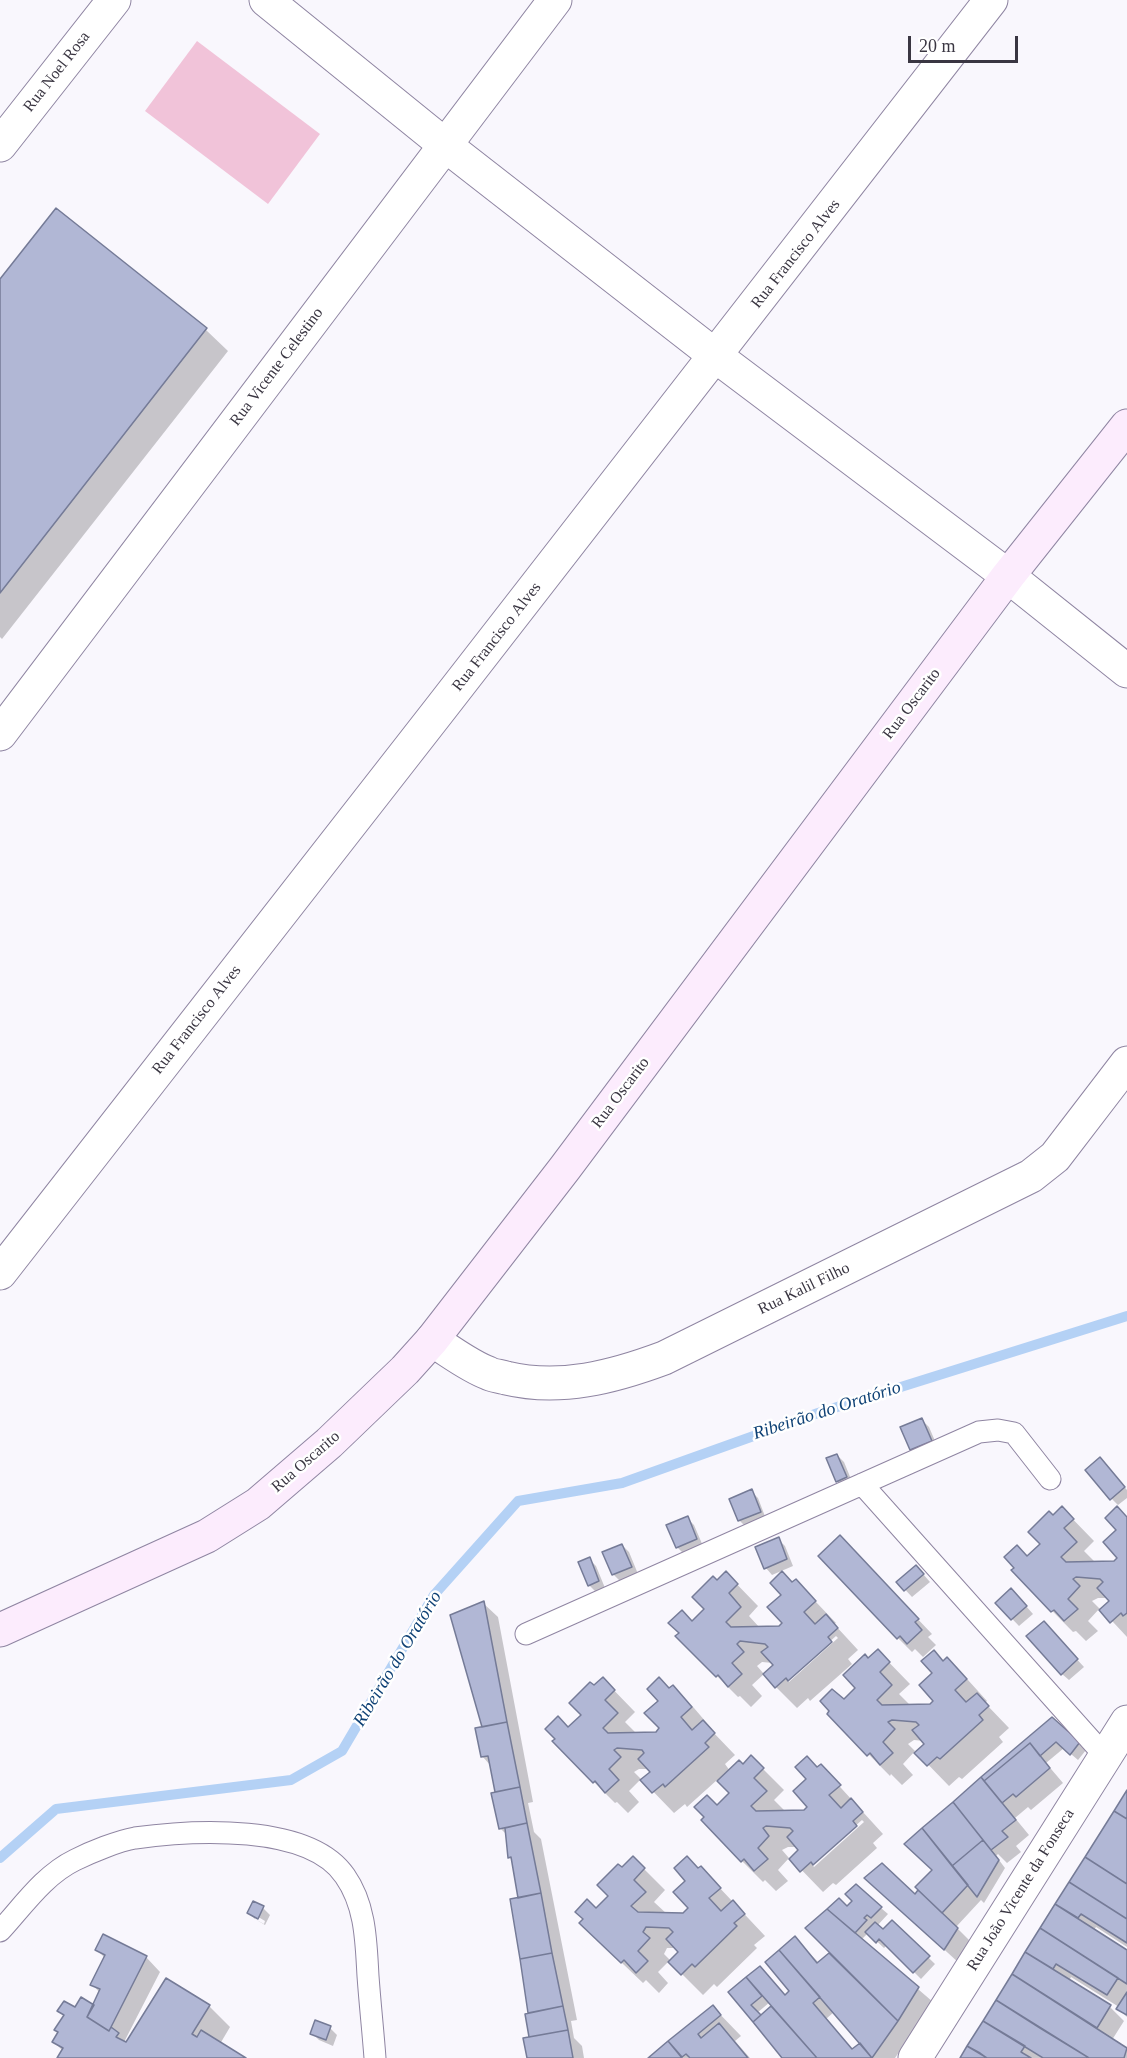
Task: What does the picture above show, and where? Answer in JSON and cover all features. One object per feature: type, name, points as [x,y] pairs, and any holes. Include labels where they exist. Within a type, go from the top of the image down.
[{"type":"main road","name":"Rua Oscarito","points":[[0,1630],[207,1536],[258,1504],[329,1443],[405,1370],[432,1340],[565,1168],[1008,576],[1127,426]]},
{"type":"street","name":"Rua Noel Rosa","points":[[0,145],[114,0]]},
{"type":"street","points":[[266,0],[445,145],[717,357],[1008,576],[1127,671]]},
{"type":"street","name":"Rua Vicente Celestino","points":[[0,734],[555,0]]},
{"type":"street","name":"Rua Francisco Alves","points":[[0,1273],[717,357],[991,0]]},
{"type":"street","name":"Rua Kalil Filho","points":[[432,1340],[488,1374],[543,1384],[605,1377],[664,1358],[1031,1176],[1055,1156],[1127,1063]]},
{"type":"street","name":"Rua João Vicente da Fonseca","points":[[915,2058],[1127,1722]]},
{"type":"lane","points":[[526,1634],[979,1432],[998,1430],[1014,1433],[1050,1479]]},
{"type":"lane","points":[[862,1484],[1105,1756]]},
{"type":"lane","points":[[0,1932],[46,1880],[74,1860],[132,1839],[183,1834],[239,1833],[301,1845],[331,1860],[345,1876],[357,1898],[364,1920],[375,2058]]},
{"type":"shaded area","points":[[197,41],[320,134],[268,204],[145,111]]},
{"type":"building","points":[[56,208],[207,328],[0,593],[0,279]]},
{"type":"building","points":[[922,1418],[932,1441],[910,1450],[900,1427]]},
{"type":"building","points":[[837,1454],[847,1477],[836,1482],[826,1458]]},
{"type":"building","points":[[1100,1457],[1125,1487],[1110,1500],[1085,1470]]},
{"type":"building","points":[[752,1489],[761,1512],[738,1521],[729,1499]]},
{"type":"building","points":[[1062,1506],[1074,1519],[1064,1528],[1077,1542],[1061,1557],[1066,1562],[1114,1561],[1117,1558],[1103,1542],[1116,1530],[1105,1518],[1117,1506],[1127,1517],[1127,1613],[1123,1616],[1121,1613],[1110,1623],[1099,1610],[1109,1601],[1097,1588],[1103,1582],[1100,1579],[1076,1577],[1073,1579],[1080,1586],[1068,1599],[1078,1609],[1064,1621],[1054,1610],[1051,1612],[1011,1570],[1014,1568],[1004,1557],[1017,1545],[1027,1556],[1040,1544],[1028,1532],[1049,1511],[1053,1515]]},
{"type":"building","points":[[688,1516],[697,1539],[676,1548],[666,1525]]},
{"type":"building","points":[[840,1535],[919,1619],[915,1622],[922,1630],[907,1644],[900,1636],[897,1639],[818,1556]]},
{"type":"building","points":[[779,1537],[787,1559],[764,1569],[755,1547]]},
{"type":"building","points":[[622,1544],[632,1567],[612,1575],[602,1552]]},
{"type":"building","points":[[590,1557],[599,1581],[588,1586],[578,1562]]},
{"type":"building","points":[[916,1565],[924,1574],[904,1591],[896,1582]]},
{"type":"building","points":[[726,1571],[738,1584],[729,1593],[741,1607],[726,1622],[731,1627],[779,1626],[782,1623],[767,1607],[781,1595],[770,1583],[782,1571],[792,1582],[796,1579],[816,1601],[804,1612],[815,1624],[826,1614],[838,1628],[828,1637],[832,1642],[788,1681],[786,1678],[775,1688],[763,1674],[773,1665],[761,1652],[768,1647],[765,1644],[740,1641],[737,1644],[744,1652],[732,1663],[742,1674],[728,1687],[675,1636],[679,1633],[668,1623],[682,1610],[692,1621],[704,1609],[692,1597],[713,1576],[717,1580]]},
{"type":"building","points":[[1011,1588],[1027,1606],[1011,1620],[995,1603]]},
{"type":"building","points":[[484,1601],[507,1722],[482,1727],[450,1615]]},
{"type":"building","points":[[1044,1621],[1078,1659],[1061,1675],[1026,1636]]},
{"type":"building","points":[[878,1649],[890,1662],[880,1672],[892,1685],[877,1700],[882,1705],[930,1704],[933,1701],[919,1685],[932,1673],[921,1661],[934,1650],[943,1661],[947,1657],[967,1679],[955,1690],[966,1702],[977,1693],[989,1706],[979,1715],[983,1720],[940,1759],[937,1757],[927,1766],[914,1753],[924,1744],[912,1730],[919,1725],[916,1722],[892,1720],[888,1722],[895,1729],[883,1742],[893,1753],[880,1765],[870,1753],[867,1756],[827,1714],[829,1711],[820,1701],[832,1689],[844,1699],[855,1688],[843,1675],[865,1654],[868,1658]]},
{"type":"building","points":[[603,1677],[615,1690],[605,1700],[618,1713],[603,1728],[608,1733],[656,1732],[659,1728],[644,1713],[658,1701],[647,1689],[659,1677],[669,1688],[673,1685],[692,1707],[681,1717],[692,1730],[703,1720],[715,1733],[705,1743],[709,1747],[665,1787],[663,1784],[652,1793],[640,1780],[650,1772],[638,1759],[644,1753],[642,1750],[617,1748],[614,1750],[621,1757],[609,1769],[619,1780],[605,1793],[552,1741],[555,1739],[545,1729],[558,1716],[568,1727],[581,1715],[569,1703],[590,1682],[594,1685]]},
{"type":"building","points":[[1052,1717],[1080,1742],[1070,1755],[1056,1742],[1040,1756],[1030,1743],[984,1781],[981,1777]]},
{"type":"building","points":[[507,1722],[520,1787],[495,1792],[488,1756],[481,1757],[475,1728]]},
{"type":"building","points":[[1030,1743],[1050,1768],[1016,1797],[1013,1794],[1002,1803],[984,1781]]},
{"type":"building","points":[[751,1755],[764,1768],[754,1778],[767,1791],[751,1806],[756,1811],[804,1810],[807,1807],[793,1791],[806,1779],[795,1767],[807,1756],[817,1767],[821,1764],[841,1785],[829,1795],[841,1808],[851,1798],[863,1812],[853,1821],[857,1826],[813,1865],[811,1862],[800,1872],[789,1859],[798,1850],[787,1837],[793,1831],[790,1828],[766,1826],[763,1828],[769,1836],[758,1848],[768,1859],[754,1871],[744,1859],[741,1862],[701,1820],[704,1817],[694,1807],[707,1795],[717,1805],[729,1793],[717,1781],[739,1760],[743,1764]]},
{"type":"building","points":[[981,1777],[1016,1820],[1002,1831],[1008,1837],[991,1850],[953,1802]]},
{"type":"building","points":[[520,1787],[527,1823],[499,1829],[491,1793]]},
{"type":"building","points":[[1127,1790],[1127,1819],[1114,1811]]},
{"type":"building","points":[[953,1802],[983,1840],[952,1866],[922,1828]]},
{"type":"building","points":[[1114,1811],[1127,1819],[1127,1884],[1085,1857]]},
{"type":"building","points":[[527,1823],[541,1893],[518,1898],[511,1857],[508,1858],[505,1828]]},
{"type":"building","points":[[922,1828],[968,1885],[942,1913],[915,1887],[932,1870],[904,1844]]},
{"type":"building","points":[[983,1840],[999,1860],[977,1897],[952,1866]]},
{"type":"building","points":[[633,1856],[645,1868],[634,1880],[646,1892],[631,1906],[638,1912],[683,1913],[688,1908],[673,1892],[685,1881],[674,1868],[687,1856],[698,1868],[701,1866],[721,1888],[709,1898],[721,1911],[733,1900],[745,1914],[734,1923],[737,1926],[695,1967],[692,1964],[681,1975],[668,1962],[678,1952],[666,1939],[673,1932],[669,1928],[646,1927],[643,1932],[650,1938],[638,1951],[648,1961],[636,1973],[624,1960],[621,1963],[579,1923],[583,1919],[575,1912],[587,1899],[596,1908],[608,1896],[597,1885],[618,1864],[622,1867]]},
{"type":"building","points":[[1085,1857],[1127,1884],[1127,1919],[1069,1882]]},
{"type":"building","points":[[882,1863],[915,1894],[918,1890],[958,1928],[944,1950],[864,1878]]},
{"type":"building","points":[[1069,1882],[1127,1919],[1127,1943],[1081,1914],[1078,1918],[1055,1904]]},
{"type":"building","points":[[856,1884],[882,1907],[871,1918],[867,1915],[864,1918],[867,1920],[855,1933],[827,1909],[839,1898],[847,1906],[852,1901],[845,1894]]},
{"type":"building","points":[[541,1893],[552,1953],[520,1959],[510,1899]]},
{"type":"building","points":[[253,1901],[264,1906],[258,1919],[247,1913]]},
{"type":"building","points":[[1055,1904],[1127,1950],[1127,1984],[1040,1928]]},
{"type":"building","points":[[827,1909],[919,1987],[898,2021],[805,1928]]},
{"type":"building","points":[[892,1920],[930,1956],[913,1973],[879,1939],[876,1943],[865,1932],[875,1922],[883,1929]]},
{"type":"building","points":[[1040,1928],[1118,1978],[1107,1995],[1056,1964],[1053,1969],[1025,1952]]},
{"type":"building","points":[[103,1934],[147,1956],[109,2031],[87,2017],[100,1989],[90,1985],[105,1955],[95,1950]]},
{"type":"building","points":[[795,1936],[817,1963],[829,1953],[898,2021],[872,2058],[779,1950]]},
{"type":"building","points":[[779,1950],[820,1997],[813,2003],[852,2049],[860,2043],[872,2058],[817,2058],[746,1977],[760,1966],[785,1995],[789,1991],[765,1962]]},
{"type":"building","points":[[1025,1952],[1111,2005],[1097,2028],[1012,1974]]},
{"type":"building","points":[[552,1953],[563,2006],[528,2013],[520,1959]]},
{"type":"building","points":[[1012,1974],[1127,2048],[1124,2058],[1089,2058],[996,2000]]},
{"type":"building","points":[[746,1977],[762,1996],[751,2005],[761,2015],[753,2022],[728,1992]]},
{"type":"building","points":[[166,1978],[210,2005],[192,2034],[197,2037],[201,2030],[246,2058],[57,2058],[63,2048],[52,2042],[58,2032],[54,2030],[64,2015],[57,2011],[64,2001],[75,2007],[81,1997],[94,2005],[87,2017],[109,2031],[111,2027],[119,2033],[116,2037],[126,2042]]},
{"type":"building","points":[[1127,1992],[1127,2015],[1116,2009]]},
{"type":"building","points":[[996,2000],[1089,2058],[1043,2058],[983,2021]]},
{"type":"building","points":[[713,2005],[721,2015],[698,2034],[701,2038],[719,2023],[748,2058],[690,2058],[686,2054],[682,2057],[668,2041]]},
{"type":"building","points":[[563,2006],[568,2030],[529,2037],[525,2014]]},
{"type":"building","points":[[771,2006],[817,2058],[782,2058],[753,2022]]},
{"type":"building","points":[[315,2020],[331,2026],[326,2040],[310,2034]]},
{"type":"building","points":[[983,2021],[1025,2046],[1021,2052],[1031,2058],[987,2058],[967,2046]]},
{"type":"building","points":[[568,2030],[573,2058],[527,2058],[523,2038]]},
{"type":"building","points":[[668,2041],[682,2058],[648,2058]]},
{"type":"building","points":[[967,2046],[980,2053],[987,2058],[960,2058]]},
{"type":"waterway","name":"Ribeirão do Oratório","points":[[0,1858],[56,1809],[291,1780],[342,1751],[434,1595],[518,1501],[622,1483],[818,1413],[1127,1316]]}]
